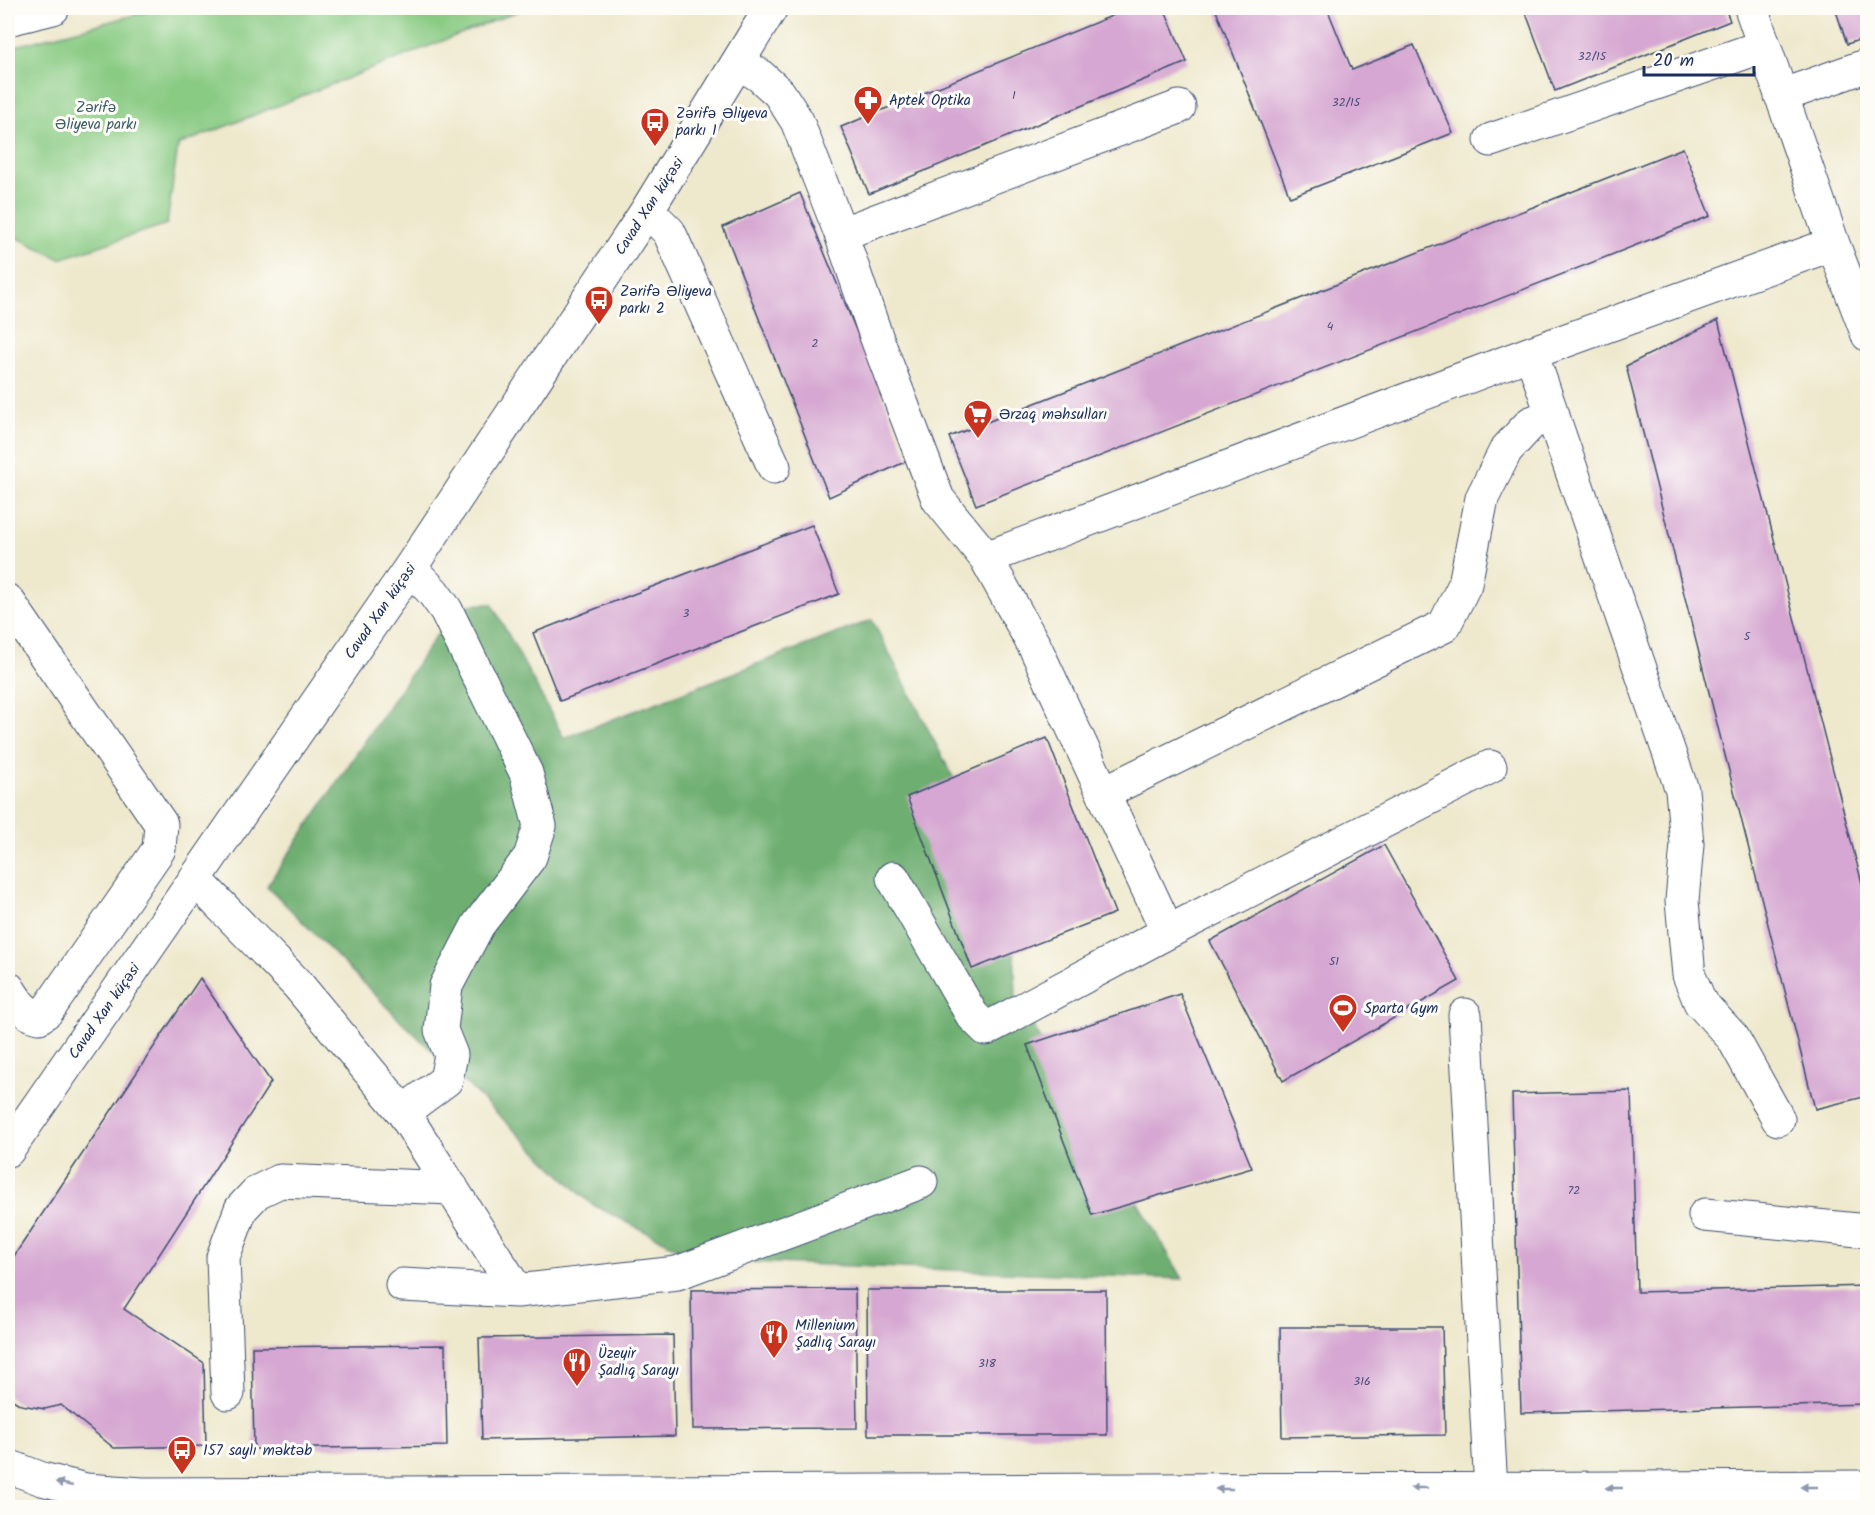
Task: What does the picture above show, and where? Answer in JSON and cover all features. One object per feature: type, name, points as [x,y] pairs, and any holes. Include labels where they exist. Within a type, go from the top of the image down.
[{"type":"street","points":[[8,19],[53,8]]},
{"type":"street","points":[[1751,8],[1833,244],[1864,314]]},
{"type":"street","name":"Cavad Xan küçəsi","points":[[8,1150],[410,568],[646,212],[739,63],[765,14]]},
{"type":"street","points":[[1491,140],[1764,46]]},
{"type":"street","points":[[739,63],[759,75],[779,93],[797,121],[938,499],[986,558],[1036,649],[1168,932]]},
{"type":"street","points":[[1781,96],[1868,64]]},
{"type":"street","points":[[841,234],[1179,107]]},
{"type":"street","points":[[646,212],[669,232],[774,467]]},
{"type":"street","points":[[986,558],[1532,353],[1833,244]]},
{"type":"street","points":[[1532,353],[1682,790],[1687,844],[1682,901],[1689,975],[1700,1002],[1733,1038],[1778,1119]]},
{"type":"street","points":[[1103,793],[1444,626],[1466,584],[1482,498],[1506,450],[1531,423],[1553,415]]},
{"type":"street","points":[[403,1112],[446,1080],[451,1054],[441,1030],[446,986],[478,925],[530,857],[540,826],[526,773],[446,610],[433,592],[410,568]]},
{"type":"street","points":[[8,602],[161,824],[159,849],[47,1011],[39,1017],[31,1016],[22,1008],[8,988]]},
{"type":"street","points":[[893,878],[972,1015],[986,1029],[1168,932],[1490,767]]},
{"type":"street","points":[[195,879],[298,985],[403,1112],[517,1291]]},
{"type":"street","points":[[1465,1015],[1492,1498]]},
{"type":"street","points":[[228,1393],[223,1257],[241,1209],[257,1192],[280,1181],[452,1188]]},
{"type":"street","points":[[402,1286],[517,1291],[677,1272],[921,1182]]},
{"type":"street","points":[[1705,1215],[1868,1231]]},
{"type":"street","points":[[8,1466],[42,1479],[143,1501],[1492,1498],[1868,1487]]},
{"type":"green space","name":"Zərifə Əliyeva parkı","points":[[161,8],[526,8],[178,145],[167,224],[60,259],[8,233],[8,48]]},
{"type":"green space","points":[[492,604],[564,738],[872,620],[1012,892],[1016,997],[1183,1279],[701,1260],[591,1204],[396,1016],[267,886],[457,605]]},
{"type":"building","points":[[1131,8],[1164,8],[1187,62],[869,194],[841,127]]},
{"type":"building","points":[[1215,8],[1327,8],[1352,70],[1414,45],[1453,133],[1290,197]]},
{"type":"building","points":[[1524,8],[1725,8],[1730,21],[1555,91]]},
{"type":"building","points":[[1835,8],[1868,8],[1868,37],[1847,44]]},
{"type":"building","points":[[1683,148],[1710,216],[976,505],[949,437]]},
{"type":"building","points":[[800,193],[909,460],[829,497],[723,227]]},
{"type":"building","points":[[1718,320],[1868,907],[1868,1096],[1815,1109],[1626,366]]},
{"type":"building","points":[[812,525],[839,594],[560,701],[533,633]]},
{"type":"building","points":[[1047,738],[1115,913],[972,969],[907,797]]},
{"type":"building","points":[[1384,845],[1459,981],[1283,1081],[1210,941]]},
{"type":"building","points":[[200,978],[271,1082],[124,1309],[204,1363],[206,1446],[114,1448],[61,1405],[45,1409],[21,1405],[8,1397],[8,1265]]},
{"type":"building","points":[[1180,994],[1252,1168],[1092,1215],[1027,1045]]},
{"type":"building","points":[[1631,1091],[1637,1292],[1868,1286],[1868,1404],[1521,1413],[1512,1094]]},
{"type":"building","name":"Millenium Şadlıq Sarayı","points":[[855,1289],[857,1428],[693,1429],[691,1290]]},
{"type":"building","points":[[867,1290],[1106,1290],[1107,1435],[868,1435]]},
{"type":"building","points":[[1280,1327],[1442,1327],[1445,1435],[1282,1437]]},
{"type":"building","name":"Üzeyir Şadlıq Sarayı","points":[[673,1335],[675,1436],[482,1440],[479,1338]]},
{"type":"building","points":[[445,1345],[447,1446],[254,1449],[252,1347]]},
{"type":"place","name":"Aptek Optika","points":[[868,126]]},
{"type":"place","name":"Zərifə Əliyeva parkı 1","points":[[655,148]]},
{"type":"place","name":"Zərifə Əliyeva parkı 2","points":[[599,326]]},
{"type":"place","name":"Ərzaq məhsulları","points":[[978,440]]},
{"type":"place","name":"Sparta Gym","points":[[1343,1034]]},
{"type":"place","name":"Millenium Şadlıq Sarayı","points":[[774,1360]]},
{"type":"place","name":"Üzeyir Şadlıq Sarayı","points":[[577,1388]]},
{"type":"place","name":"157 saylı məktəb","points":[[182,1476]]}]
